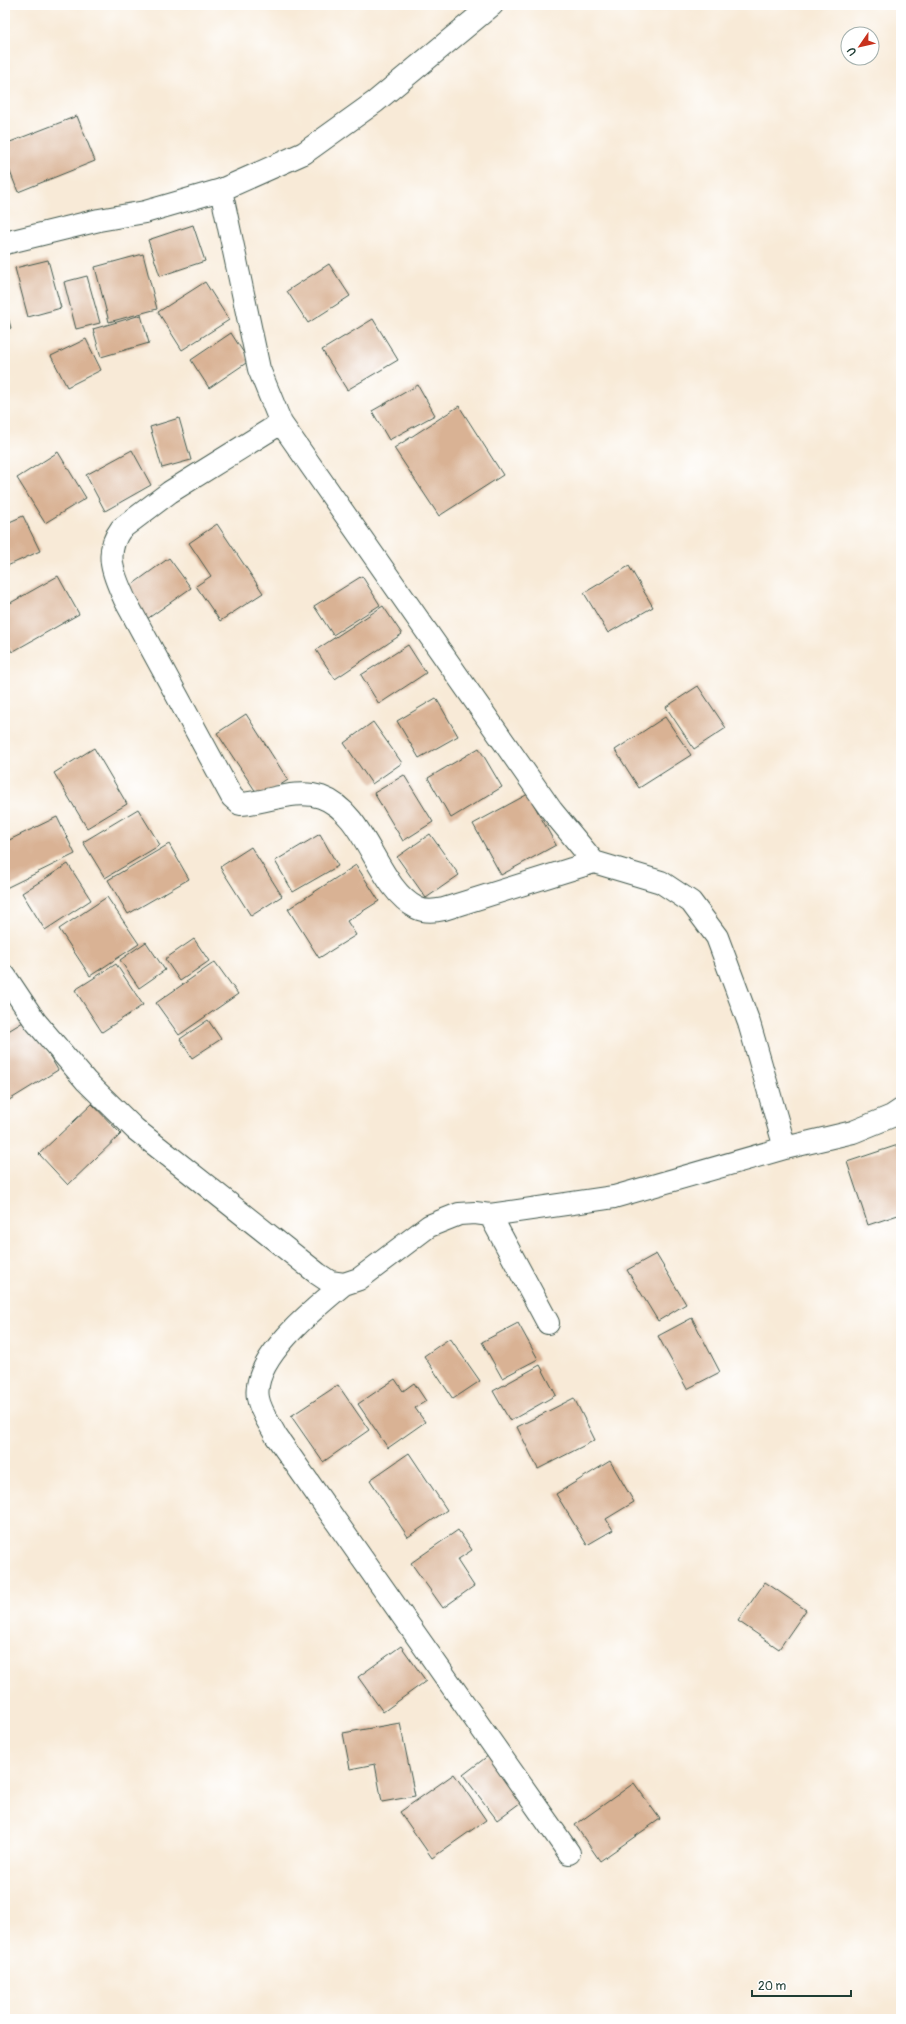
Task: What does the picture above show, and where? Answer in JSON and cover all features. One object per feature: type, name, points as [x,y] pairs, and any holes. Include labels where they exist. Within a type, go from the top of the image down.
[{"type":"street","points":[[5,243],[98,220],[145,212],[221,190],[304,153],[375,102],[492,5]]},
{"type":"street","points":[[221,190],[259,369],[281,423],[552,811],[594,862],[661,882],[691,902],[717,937],[749,1023],[785,1148]]},
{"type":"street","points":[[281,423],[170,492],[121,529],[115,536],[111,552],[112,570],[125,600],[232,797],[240,804],[259,802],[283,796],[311,794],[323,798],[334,805],[349,819],[396,890],[418,909],[430,911],[444,909],[594,862]]},
{"type":"street","points":[[5,976],[35,1021],[86,1081],[135,1129],[318,1274],[330,1282],[344,1284]]},
{"type":"street","points":[[569,1852],[276,1436],[263,1412],[258,1398],[258,1380],[263,1367],[310,1312],[344,1284],[359,1279],[375,1268],[410,1239],[430,1226],[459,1214],[490,1215],[614,1197],[785,1148],[853,1132],[892,1116],[901,1110]]},
{"type":"street","points":[[490,1215],[548,1323]]},
{"type":"building","points":[[77,116],[95,161],[18,192],[5,159],[5,144]]},
{"type":"building","points":[[193,225],[205,261],[160,276],[148,240]]},
{"type":"building","points":[[143,254],[157,309],[109,322],[95,267]]},
{"type":"building","points":[[48,260],[61,308],[28,317],[15,268]]},
{"type":"building","points":[[329,264],[350,296],[308,323],[287,291]]},
{"type":"building","points":[[87,276],[100,323],[76,329],[64,282]]},
{"type":"building","points":[[205,282],[229,320],[182,350],[158,312]]},
{"type":"building","points":[[5,307],[11,328],[5,330]]},
{"type":"building","points":[[141,315],[149,343],[101,357],[93,329]]},
{"type":"building","points":[[373,319],[398,360],[347,390],[322,350]]},
{"type":"building","points":[[231,333],[249,361],[209,388],[191,360]]},
{"type":"building","points":[[86,339],[101,370],[67,387],[51,356]]},
{"type":"building","points":[[418,385],[435,415],[389,440],[372,411]]},
{"type":"building","points":[[459,406],[503,475],[439,516],[394,448]]},
{"type":"building","points":[[179,418],[191,460],[162,468],[150,427]]},
{"type":"building","points":[[132,450],[151,485],[105,511],[86,475]]},
{"type":"building","points":[[58,452],[86,498],[45,523],[17,478]]},
{"type":"building","points":[[23,516],[40,551],[5,567],[5,524]]},
{"type":"building","points":[[217,524],[263,593],[220,621],[196,586],[211,576],[189,543]]},
{"type":"building","points":[[169,558],[191,588],[147,619],[126,589]]},
{"type":"building","points":[[629,566],[653,607],[608,633],[584,593]]},
{"type":"building","points":[[58,576],[79,614],[12,652],[5,640],[5,606]]},
{"type":"building","points":[[362,576],[380,605],[333,635],[314,606]]},
{"type":"building","points":[[383,606],[402,634],[335,679],[316,650]]},
{"type":"building","points":[[408,645],[426,673],[379,704],[361,675]]},
{"type":"building","points":[[698,686],[726,728],[694,749],[666,707]]},
{"type":"building","points":[[436,698],[458,736],[419,758],[397,721]]},
{"type":"building","points":[[246,714],[288,780],[260,798],[217,733]]},
{"type":"building","points":[[665,717],[691,755],[639,788],[615,750]]},
{"type":"building","points":[[373,722],[402,763],[372,784],[344,743]]},
{"type":"building","points":[[94,748],[127,804],[87,828],[54,773]]},
{"type":"building","points":[[479,748],[502,787],[451,818],[428,778]]},
{"type":"building","points":[[404,775],[433,822],[403,841],[374,793]]},
{"type":"building","points":[[528,794],[556,845],[501,875],[473,824]]},
{"type":"building","points":[[138,809],[160,845],[105,878],[83,842]]},
{"type":"building","points":[[57,817],[75,854],[6,888],[5,842]]},
{"type":"building","points":[[320,834],[338,866],[293,892],[275,861]]},
{"type":"building","points":[[430,834],[459,875],[426,898],[397,857]]},
{"type":"building","points":[[169,844],[189,879],[128,914],[108,880]]},
{"type":"building","points":[[251,847],[282,896],[251,916],[220,867]]},
{"type":"building","points":[[68,864],[91,900],[45,930],[22,893]]},
{"type":"building","points":[[356,865],[379,901],[347,921],[356,935],[319,958],[288,909]]},
{"type":"building","points":[[107,897],[139,944],[90,976],[59,929]]},
{"type":"building","points":[[194,939],[209,961],[180,981],[165,959]]},
{"type":"building","points":[[146,942],[165,970],[139,988],[120,960]]},
{"type":"building","points":[[215,962],[238,994],[179,1035],[156,1003]]},
{"type":"building","points":[[116,964],[143,1005],[102,1032],[75,990]]},
{"type":"building","points":[[28,1019],[58,1070],[6,1102],[5,1033]]},
{"type":"building","points":[[208,1020],[221,1039],[192,1058],[180,1039]]},
{"type":"building","points":[[92,1104],[121,1134],[68,1185],[39,1154]]},
{"type":"building","points":[[901,1144],[901,1214],[868,1225],[847,1162]]},
{"type":"building","points":[[656,1254],[686,1304],[658,1321],[627,1270]]},
{"type":"building","points":[[692,1318],[720,1372],[687,1389],[658,1336]]},
{"type":"building","points":[[518,1323],[538,1359],[502,1378],[482,1342]]},
{"type":"building","points":[[450,1338],[480,1381],[453,1399],[424,1356]]},
{"type":"building","points":[[540,1365],[556,1395],[510,1421],[493,1391]]},
{"type":"building","points":[[395,1379],[403,1391],[414,1383],[426,1401],[415,1408],[425,1422],[388,1448],[358,1404]]},
{"type":"building","points":[[338,1385],[369,1430],[323,1462],[291,1416]]},
{"type":"building","points":[[574,1398],[595,1440],[538,1469],[517,1427]]},
{"type":"building","points":[[409,1453],[447,1510],[408,1537],[370,1480]]},
{"type":"building","points":[[610,1461],[634,1502],[606,1519],[613,1530],[587,1545],[556,1494]]},
{"type":"building","points":[[458,1530],[472,1550],[457,1560],[474,1586],[443,1608],[411,1563]]},
{"type":"building","points":[[765,1582],[806,1610],[779,1649],[738,1621]]},
{"type":"building","points":[[401,1646],[426,1681],[383,1712],[358,1677]]},
{"type":"building","points":[[400,1723],[415,1796],[382,1802],[375,1764],[350,1769],[343,1733]]},
{"type":"building","points":[[493,1752],[528,1797],[497,1820],[463,1775]]},
{"type":"building","points":[[454,1774],[486,1820],[432,1858],[400,1812]]},
{"type":"building","points":[[634,1783],[660,1819],[600,1861],[575,1825]]}]
